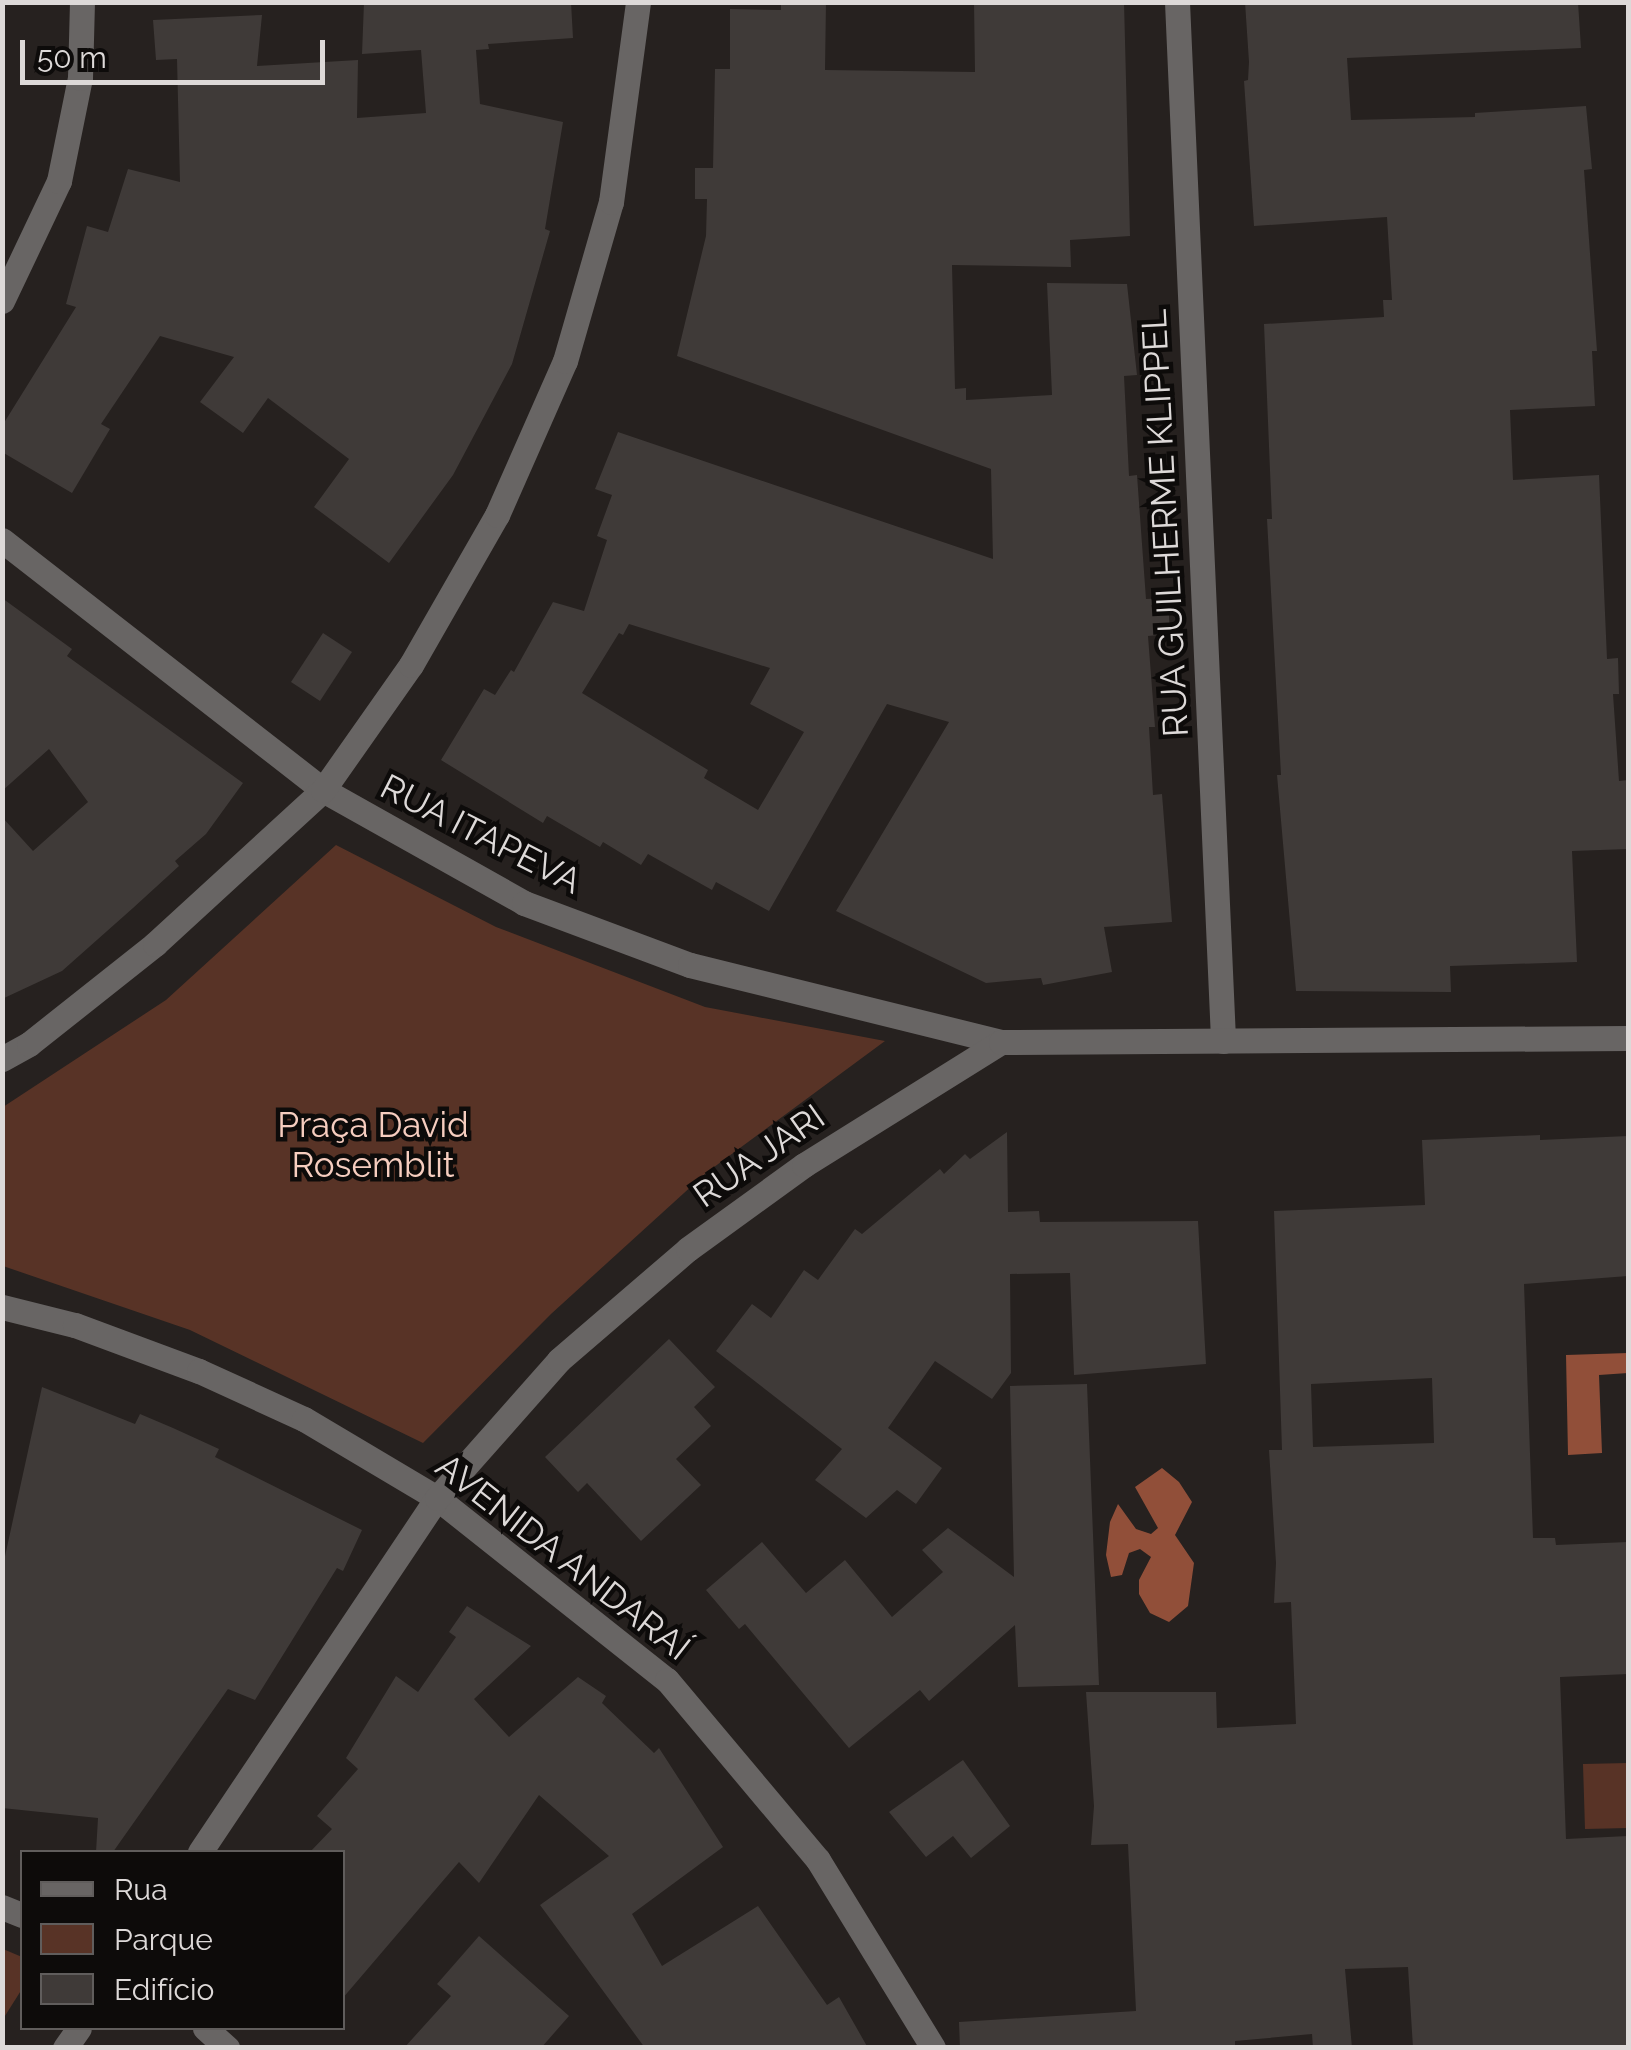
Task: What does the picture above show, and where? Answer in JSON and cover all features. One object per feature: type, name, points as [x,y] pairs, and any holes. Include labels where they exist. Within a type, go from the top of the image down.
[{"type":"street","points":[[2,300],[59,181],[80,78],[82,2]]},
{"type":"street","points":[[2,1059],[29,1044],[156,944],[323,790],[411,664],[497,515],[565,361],[611,202],[638,2]]},
{"type":"street","name":"RUA GUILHERME KLIPPEL","points":[[1176,2],[1222,1041]]},
{"type":"street","name":"RUA ITAPEVA","points":[[2,540],[323,790],[524,903],[690,964],[1001,1042]]},
{"type":"street","points":[[1001,1042],[1628,1038]]},
{"type":"street","name":"RUA JARI","points":[[201,1850],[437,1498],[559,1360],[688,1249],[804,1165],[1001,1042]]},
{"type":"street","name":"AVENIDA ANDARAÍ","points":[[2,1307],[75,1325],[199,1371],[304,1419],[437,1498],[667,1680],[818,1860],[933,2048]]},
{"type":"street","points":[[208,2030],[227,2048]]},
{"type":"green space","name":"Praça David Rosemblit","points":[[336,845],[496,927],[705,1007],[885,1041],[706,1173],[551,1314],[423,1443],[190,1330],[3,1266],[3,1107],[166,1000]]},
{"type":"green space","points":[[1628,1763],[1628,1828],[1585,1829],[1583,1764]]},
{"type":"green space","points":[[3,1949],[20,1956],[20,1992],[3,2019]]},
{"type":"shaded area","points":[[1628,1353],[1628,1373],[1599,1375],[1602,1453],[1568,1455],[1566,1355]]},
{"type":"shaded area","points":[[1162,1468],[1179,1482],[1192,1502],[1175,1535],[1194,1563],[1188,1606],[1169,1622],[1150,1613],[1139,1594],[1139,1580],[1151,1557],[1140,1549],[1129,1553],[1122,1575],[1111,1577],[1106,1555],[1110,1522],[1118,1504],[1136,1529],[1151,1534],[1158,1528],[1135,1487]]},
{"type":"building","points":[[364,2],[571,2],[573,38],[488,44],[489,49],[476,50],[480,104],[563,122],[545,229],[550,231],[512,364],[453,475],[389,563],[314,507],[349,459],[268,398],[243,433],[200,402],[234,357],[160,336],[101,424],[110,429],[72,493],[2,452],[2,426],[76,307],[66,304],[87,226],[108,232],[128,169],[180,182],[177,59],[156,60],[153,20],[262,15],[257,66],[358,60],[357,118],[426,113],[421,50],[362,54]]},
{"type":"building","points":[[781,2],[826,2],[825,70],[975,72],[974,2],[1124,2],[1130,236],[1070,240],[1071,267],[952,265],[955,389],[966,388],[966,400],[1052,395],[1047,283],[1127,284],[1137,375],[1124,376],[1129,476],[1137,475],[1146,599],[1168,598],[1170,634],[1148,636],[1155,727],[1149,727],[1153,795],[1162,794],[1172,922],[1104,927],[1112,972],[1043,985],[1041,978],[986,983],[836,911],[949,722],[887,704],[769,911],[716,882],[712,890],[648,854],[641,865],[547,816],[543,823],[441,760],[484,689],[495,695],[511,670],[514,672],[553,602],[584,611],[607,540],[597,536],[612,495],[595,489],[618,432],[993,559],[991,469],[677,356],[706,236],[707,199],[695,199],[695,168],[713,168],[715,69],[730,69],[730,9],[781,10]],"holes":[[[629,624],[770,668],[750,704],[804,732],[758,810],[704,778],[708,770],[582,693],[619,633],[623,635]]]},
{"type":"building","points":[[1245,2],[1578,2],[1581,48],[1347,58],[1351,120],[1475,117],[1475,113],[1586,106],[1592,169],[1584,170],[1597,351],[1592,351],[1595,406],[1510,410],[1513,480],[1599,475],[1607,659],[1618,658],[1619,694],[1613,694],[1619,781],[1628,780],[1628,849],[1572,851],[1577,962],[1450,966],[1451,992],[1296,991],[1277,775],[1281,775],[1267,519],[1272,519],[1264,324],[1384,317],[1383,300],[1392,300],[1387,217],[1254,226],[1244,81],[1248,80],[1249,62]]},
{"type":"building","points":[[2,598],[72,649],[67,656],[243,783],[206,834],[175,861],[179,866],[133,908],[62,971],[2,999],[2,817],[33,851],[88,802],[49,749],[2,791]]},
{"type":"building","points":[[323,633],[352,652],[320,701],[291,682]]},
{"type":"building","points":[[1007,1132],[1008,1212],[1039,1211],[1040,1222],[1198,1221],[1206,1364],[1074,1375],[1070,1273],[1010,1274],[1011,1373],[992,1399],[935,1361],[888,1428],[942,1468],[916,1504],[897,1490],[866,1518],[815,1480],[842,1449],[716,1351],[752,1304],[771,1318],[804,1270],[818,1280],[855,1229],[862,1234],[940,1169],[944,1174],[965,1154],[970,1159]]},
{"type":"building","points":[[1628,1136],[1628,1276],[1524,1284],[1533,1538],[1555,1538],[1556,1545],[1628,1542],[1628,1674],[1560,1677],[1566,1839],[1628,1836],[1628,2048],[1413,2048],[1408,1967],[1345,1969],[1352,2048],[1313,2048],[1312,2034],[1235,2041],[1235,2048],[960,2048],[959,2022],[1136,2011],[1128,1844],[1091,1845],[1094,1806],[1086,1692],[1216,1692],[1217,1728],[1296,1724],[1291,1602],[1274,1603],[1276,1563],[1269,1450],[1282,1450],[1274,1211],[1425,1205],[1422,1140]],"holes":[[[1432,1378],[1434,1443],[1313,1447],[1311,1384]]]},
{"type":"building","points":[[669,1339],[715,1387],[694,1407],[711,1426],[676,1459],[701,1485],[641,1541],[587,1483],[578,1492],[545,1457]]},
{"type":"building","points":[[1087,1384],[1099,1685],[1018,1687],[1015,1625],[929,1701],[920,1690],[849,1748],[745,1624],[739,1629],[706,1590],[762,1542],[806,1593],[845,1560],[892,1617],[943,1572],[922,1550],[948,1528],[1014,1577],[1010,1386]]},
{"type":"building","points":[[42,1387],[135,1424],[140,1414],[173,1428],[219,1449],[215,1457],[362,1530],[343,1571],[337,1568],[255,1700],[228,1689],[114,1850],[96,1850],[98,1818],[2,1808],[2,1570]]},
{"type":"building","points":[[467,1606],[531,1646],[474,1699],[509,1737],[578,1677],[606,1696],[602,1703],[654,1753],[659,1748],[723,1847],[632,1914],[662,1966],[758,1906],[827,2005],[839,1997],[868,2048],[645,2048],[540,1905],[609,1856],[539,1795],[479,1883],[459,1862],[345,1995],[345,1850],[312,1850],[332,1829],[317,1816],[358,1769],[346,1758],[396,1676],[418,1692],[456,1637],[449,1632]]},
{"type":"building","points":[[963,1760],[1010,1826],[971,1858],[953,1836],[926,1857],[889,1812]]},
{"type":"building","points":[[479,1936],[569,2016],[541,2048],[404,2048],[451,1996],[437,1984]]}]
